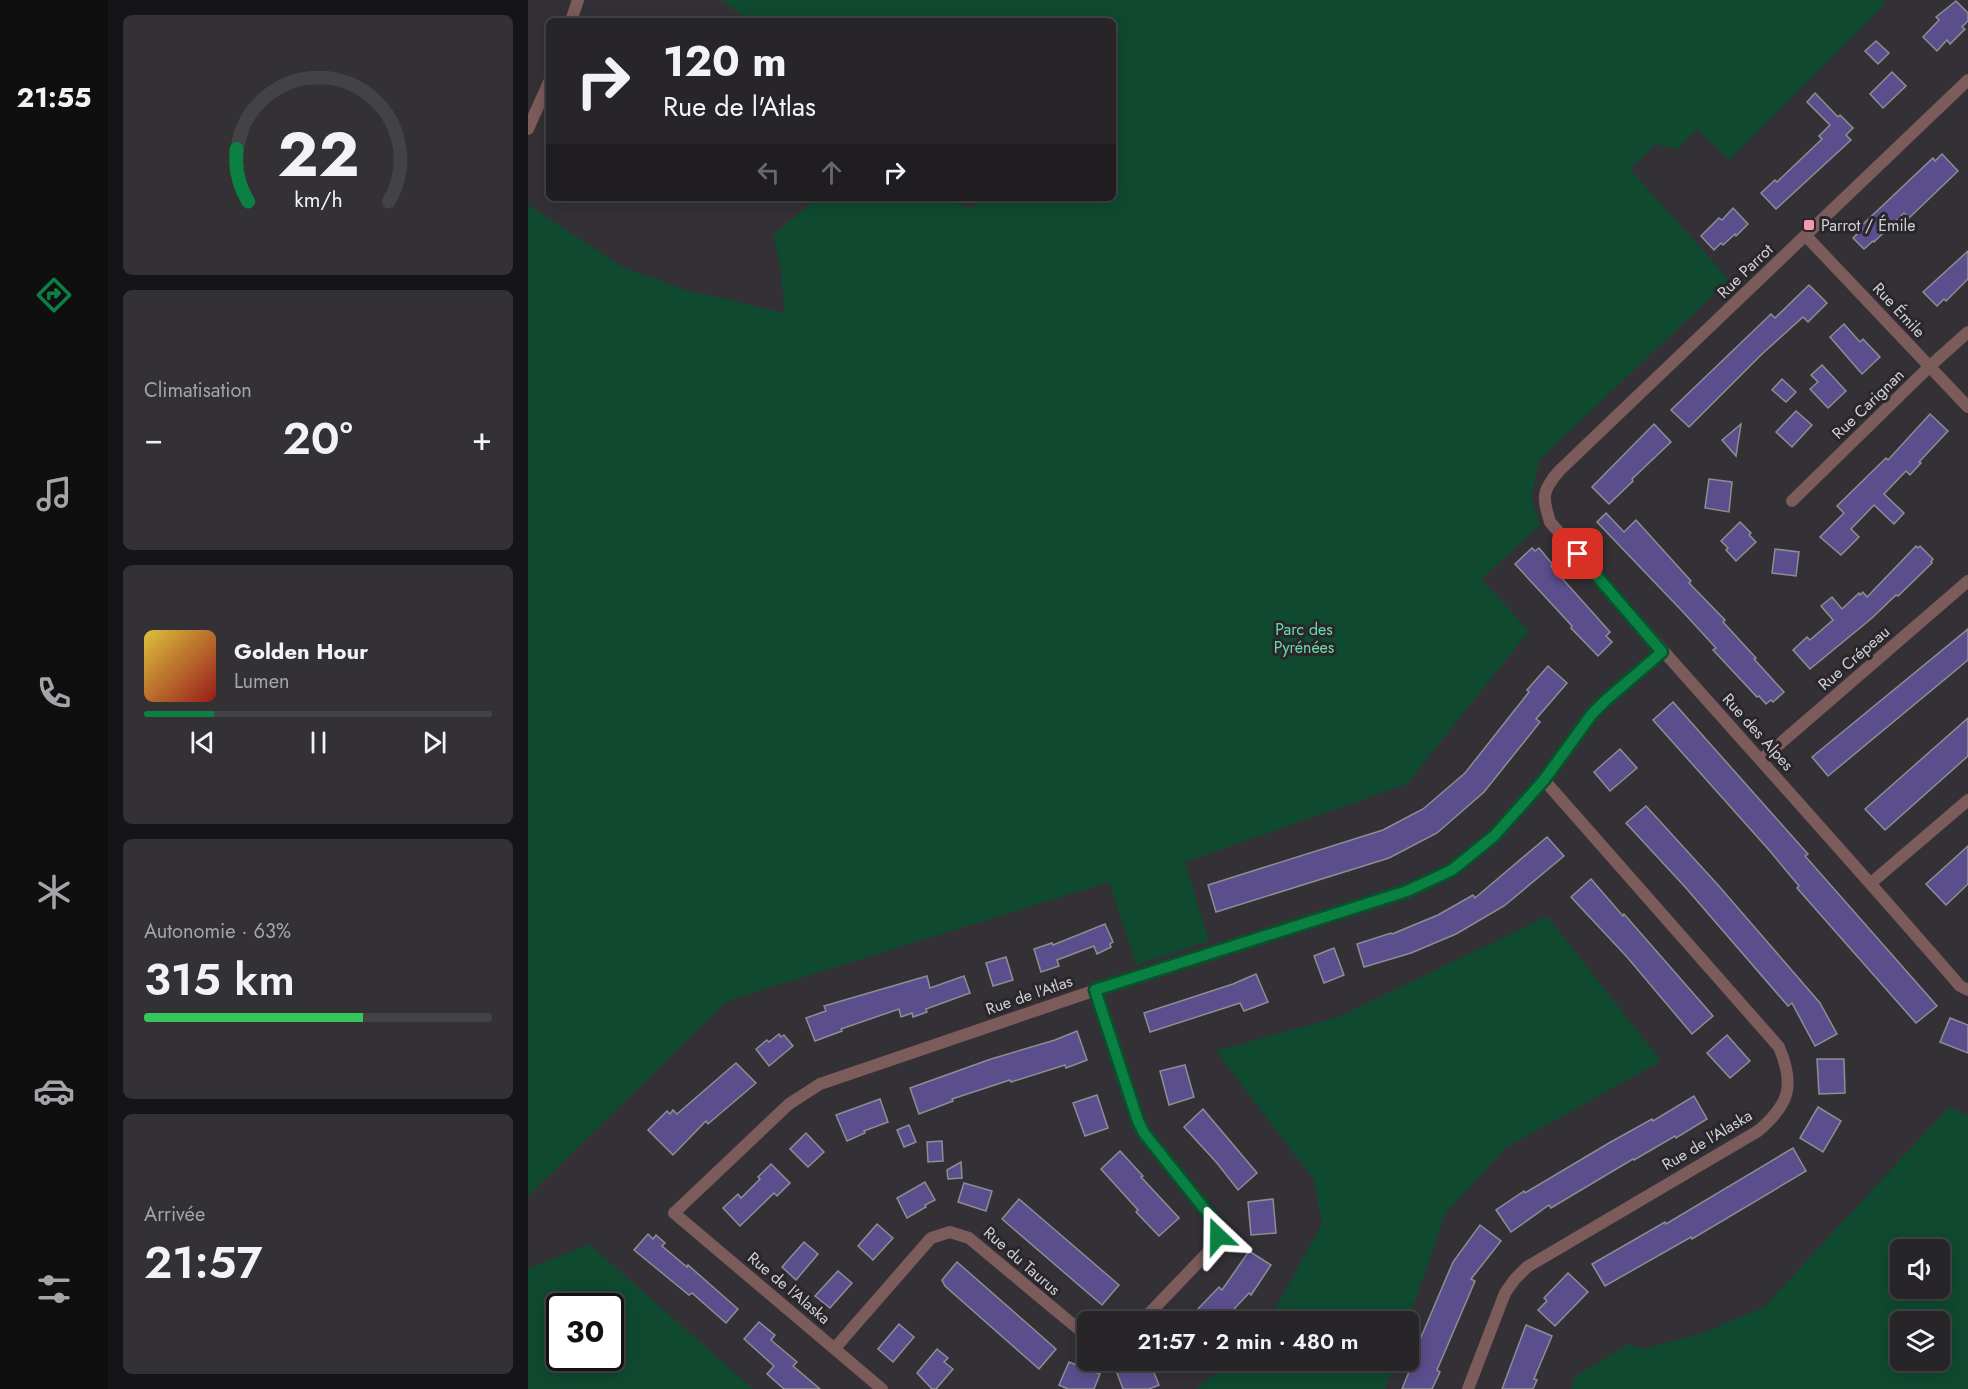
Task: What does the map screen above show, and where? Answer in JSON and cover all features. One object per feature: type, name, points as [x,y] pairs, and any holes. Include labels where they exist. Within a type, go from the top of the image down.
[{"type":"street","points":[[572,18],[578,0]]},
{"type":"street","name":"Rue Parrot","points":[[1546,486],[1567,462],[1968,80]]},
{"type":"street","points":[[528,129],[546,89]]},
{"type":"street","name":"Rue Émile","points":[[1806,236],[1968,407]]},
{"type":"street","name":"Rue Carignan","points":[[1792,501],[1968,332]]},
{"type":"street","name":"Rue des Alpes","points":[[1546,486],[1545,505],[1550,522],[1662,652],[1871,883],[1960,986],[1968,990]]},
{"type":"street","name":"Rue Crépeau","points":[[1761,760],[1968,581]]},
{"type":"street","name":"Rue de l'Atlas","points":[[674,1213],[789,1104],[820,1084],[1095,990],[1395,895],[1452,870],[1494,836],[1544,780],[1592,714],[1662,652]]},
{"type":"street","name":"Rue de l'Alaska","points":[[1468,1389],[1506,1293],[1527,1266],[1758,1131],[1774,1118],[1784,1102],[1789,1085],[1786,1065],[1779,1047],[1544,780]]},
{"type":"street","points":[[1871,883],[1968,800]]},
{"type":"street","points":[[1095,990],[1144,1133],[1218,1226],[1218,1236],[1211,1249],[1152,1311]]},
{"type":"street","name":"Rue de l'Alaska","points":[[674,1213],[882,1389]]},
{"type":"street","name":"Rue du Taurus","points":[[835,1348],[931,1238],[950,1232],[969,1238],[1077,1328]]},
{"type":"green space","name":"Parc des Pyrénées","points":[[722,0],[1882,0],[1884,5],[1729,160],[1697,129],[1677,149],[1656,144],[1630,169],[1729,280],[1540,459],[1531,496],[1540,525],[1481,579],[1529,631],[1407,784],[1185,862],[1209,941],[1136,965],[1109,882],[727,1001],[528,1196],[528,205],[621,266],[682,289],[785,313],[780,264],[773,235],[810,204],[818,201],[950,201],[972,208],[979,201],[1116,201],[1116,18],[746,18]]},
{"type":"green space","points":[[1547,916],[1661,1061],[1505,1148],[1446,1213],[1412,1311],[1272,1311],[1278,1304],[1322,1224],[1314,1180],[1216,1051],[1341,1016]]},
{"type":"green space","points":[[1949,1107],[1968,1115],[1968,1389],[1571,1389],[1576,1376],[1629,1344],[1643,1349],[1700,1334],[1764,1307]]},
{"type":"green space","points":[[589,1244],[753,1389],[528,1389],[528,1269]]},
{"type":"green space","points":[[1218,1371],[1391,1371],[1385,1389],[1196,1389]]},
{"type":"building","points":[[1956,1],[1968,13],[1968,21],[1962,27],[1965,29],[1950,44],[1947,40],[1937,51],[1923,37],[1939,20],[1936,17]]},
{"type":"building","points":[[1876,41],[1889,53],[1878,64],[1865,51]]},
{"type":"building","points":[[1892,72],[1906,86],[1883,108],[1870,94]]},
{"type":"building","points":[[1815,93],[1838,117],[1840,115],[1853,128],[1846,135],[1851,140],[1776,209],[1761,193],[1775,180],[1777,182],[1822,139],[1819,136],[1830,125],[1807,102]]},
{"type":"building","points":[[1942,154],[1958,171],[1909,218],[1904,213],[1864,249],[1853,238],[1862,229],[1860,227],[1933,158],[1935,161]]},
{"type":"building","points":[[1733,208],[1748,224],[1736,236],[1735,234],[1714,250],[1701,236]]},
{"type":"building","points":[[1968,251],[1968,279],[1946,301],[1944,299],[1937,306],[1923,292]]},
{"type":"building","points":[[1809,285],[1827,303],[1808,322],[1803,317],[1762,354],[1689,427],[1671,410],[1771,314],[1775,318]]},
{"type":"building","points":[[1844,324],[1860,342],[1863,339],[1880,357],[1862,374],[1830,337]]},
{"type":"building","points":[[1822,365],[1846,391],[1828,408],[1810,389],[1818,382],[1811,375]]},
{"type":"building","points":[[1782,379],[1796,392],[1786,402],[1772,390]]},
{"type":"building","points":[[1796,411],[1812,425],[1792,447],[1776,432]]},
{"type":"building","points":[[1930,414],[1948,431],[1910,475],[1906,471],[1884,494],[1904,513],[1894,524],[1874,505],[1851,529],[1859,537],[1841,555],[1820,537],[1844,513],[1837,506],[1886,458],[1888,460]]},
{"type":"building","points":[[1654,424],[1671,442],[1609,504],[1592,487]]},
{"type":"building","points":[[1741,424],[1736,456],[1722,440]]},
{"type":"building","points":[[1709,479],[1732,482],[1729,512],[1705,508]]},
{"type":"building","points":[[1606,513],[1624,532],[1636,520],[1691,581],[1689,583],[1725,620],[1723,622],[1784,692],[1773,702],[1771,700],[1766,704],[1759,696],[1757,697],[1713,650],[1716,648],[1684,613],[1597,522]]},
{"type":"building","points":[[1740,522],[1756,542],[1736,561],[1721,541]]},
{"type":"building","points":[[1916,546],[1918,548],[1920,546],[1933,559],[1932,563],[1898,596],[1896,595],[1810,669],[1793,650],[1807,637],[1810,640],[1833,620],[1821,606],[1832,597],[1842,609],[1859,593],[1860,595],[1863,592],[1867,597]]},
{"type":"building","points":[[1532,548],[1535,551],[1539,548],[1553,565],[1551,566],[1610,632],[1606,636],[1612,642],[1598,656],[1515,564]]},
{"type":"building","points":[[1775,549],[1799,552],[1796,576],[1772,573]]},
{"type":"building","points":[[1968,629],[1968,660],[1828,776],[1812,757]]},
{"type":"building","points":[[1548,666],[1567,683],[1536,719],[1540,722],[1484,792],[1437,833],[1389,858],[1216,912],[1208,885],[1383,830],[1423,809],[1465,773],[1529,692],[1527,690]]},
{"type":"building","points":[[1673,702],[1808,854],[1805,856],[1937,1006],[1916,1023],[1797,888],[1799,886],[1769,850],[1653,720]]},
{"type":"building","points":[[1968,718],[1968,756],[1885,830],[1865,809]]},
{"type":"building","points":[[1620,749],[1637,768],[1610,791],[1594,772]]},
{"type":"building","points":[[1646,806],[1820,1003],[1837,1034],[1815,1046],[1792,1003],[1788,1006],[1686,888],[1626,823]]},
{"type":"building","points":[[1547,837],[1564,856],[1504,906],[1456,934],[1411,953],[1364,967],[1357,944],[1392,934],[1438,915],[1473,895],[1475,898]]},
{"type":"building","points":[[1968,846],[1968,884],[1946,905],[1926,884]]},
{"type":"building","points":[[1591,879],[1713,1016],[1692,1034],[1627,957],[1571,897]]},
{"type":"building","points":[[1105,924],[1113,942],[1110,944],[1111,947],[1097,954],[1094,946],[1057,960],[1059,966],[1041,972],[1034,949],[1052,943],[1053,945]]},
{"type":"building","points":[[1334,948],[1344,975],[1324,983],[1314,956]]},
{"type":"building","points":[[1006,957],[1013,980],[993,986],[986,963]]},
{"type":"building","points":[[1256,974],[1268,1002],[1244,1011],[1240,1003],[1150,1032],[1144,1013],[1233,984]]},
{"type":"building","points":[[927,976],[930,988],[964,976],[970,993],[926,1009],[927,1012],[913,1017],[912,1013],[901,1017],[899,1009],[841,1029],[842,1031],[815,1041],[806,1018],[826,1011],[824,1006]]},
{"type":"building","points":[[1950,1018],[1968,1025],[1968,1053],[1940,1042]]},
{"type":"building","points":[[1077,1031],[1087,1060],[1066,1068],[1065,1065],[1011,1082],[1010,1080],[952,1099],[953,1101],[919,1114],[910,1088]]},
{"type":"building","points":[[779,1034],[781,1037],[784,1035],[793,1046],[769,1066],[756,1049]]},
{"type":"building","points":[[1727,1035],[1750,1061],[1730,1078],[1707,1053]]},
{"type":"building","points":[[1817,1059],[1844,1059],[1845,1093],[1819,1094]]},
{"type":"building","points":[[736,1063],[756,1083],[708,1124],[706,1121],[673,1155],[648,1130],[667,1111],[670,1114],[673,1110],[677,1114]]},
{"type":"building","points":[[1185,1065],[1194,1097],[1169,1105],[1160,1071]]},
{"type":"building","points":[[1097,1095],[1108,1128],[1085,1136],[1073,1103]]},
{"type":"building","points":[[1694,1096],[1707,1119],[1676,1138],[1675,1136],[1633,1159],[1551,1208],[1549,1205],[1511,1232],[1496,1210],[1524,1191],[1525,1193]]},
{"type":"building","points":[[880,1099],[888,1122],[864,1131],[865,1133],[847,1141],[836,1115]]},
{"type":"building","points":[[1818,1107],[1841,1121],[1823,1152],[1800,1138]]},
{"type":"building","points":[[1203,1109],[1257,1173],[1238,1190],[1184,1127]]},
{"type":"building","points":[[909,1125],[916,1142],[904,1147],[897,1130]]},
{"type":"building","points":[[806,1133],[824,1152],[808,1167],[790,1149]]},
{"type":"building","points":[[942,1141],[943,1161],[928,1162],[927,1142]]},
{"type":"building","points":[[1793,1148],[1806,1171],[1692,1239],[1691,1237],[1605,1286],[1592,1264],[1665,1222],[1666,1224]]},
{"type":"building","points":[[1120,1151],[1179,1218],[1159,1236],[1101,1169]]},
{"type":"building","points":[[961,1162],[962,1178],[948,1179],[947,1170]]},
{"type":"building","points":[[771,1164],[790,1183],[777,1196],[774,1193],[740,1226],[723,1208],[738,1194],[741,1198]]},
{"type":"building","points":[[925,1182],[935,1200],[907,1218],[897,1198]]},
{"type":"building","points":[[964,1183],[992,1191],[986,1211],[958,1202]]},
{"type":"building","points":[[1019,1199],[1119,1285],[1102,1305],[1002,1219]]},
{"type":"building","points":[[1273,1199],[1276,1233],[1251,1235],[1248,1202]]},
{"type":"building","points":[[877,1224],[893,1238],[873,1260],[858,1246]]},
{"type":"building","points":[[1480,1225],[1501,1241],[1471,1279],[1475,1281],[1437,1370],[1440,1372],[1432,1389],[1402,1389],[1409,1371],[1419,1371],[1419,1342],[1453,1262]]},
{"type":"building","points":[[648,1234],[653,1239],[656,1235],[665,1243],[662,1246],[687,1267],[688,1265],[738,1309],[726,1323],[692,1293],[689,1295],[634,1250]]},
{"type":"building","points":[[804,1242],[818,1254],[796,1280],[782,1267]]},
{"type":"building","points":[[1249,1251],[1271,1265],[1251,1295],[1249,1293],[1232,1311],[1196,1311],[1219,1287],[1222,1290]]},
{"type":"building","points":[[957,1262],[1056,1349],[1039,1369],[945,1286],[942,1280]]},
{"type":"building","points":[[838,1271],[852,1283],[830,1308],[815,1296]]},
{"type":"building","points":[[1568,1273],[1588,1292],[1555,1326],[1538,1310],[1547,1301],[1544,1298]]},
{"type":"building","points":[[759,1322],[775,1335],[771,1340],[797,1362],[793,1366],[820,1389],[784,1389],[767,1374],[774,1366],[744,1339]]},
{"type":"building","points":[[899,1324],[914,1337],[893,1362],[878,1349]]},
{"type":"building","points":[[1526,1325],[1552,1336],[1534,1379],[1537,1380],[1533,1389],[1502,1389]]},
{"type":"building","points":[[937,1349],[948,1358],[944,1362],[953,1369],[936,1389],[932,1389],[917,1373]]},
{"type":"building","points":[[1069,1362],[1077,1365],[1077,1371],[1092,1371],[1100,1374],[1094,1389],[1068,1389],[1059,1385]]},
{"type":"building","points":[[1153,1371],[1159,1385],[1149,1389],[1123,1389],[1117,1373]]},
{"type":"place","name":"Parrot / Émile","points":[[1809,225]]},
{"type":"route","points":[[1218,1236],[1218,1226],[1211,1216],[1144,1133],[1133,1108],[1095,990],[1407,891],[1452,870],[1494,836],[1544,780],[1592,714],[1662,652],[1578,554]]}]
